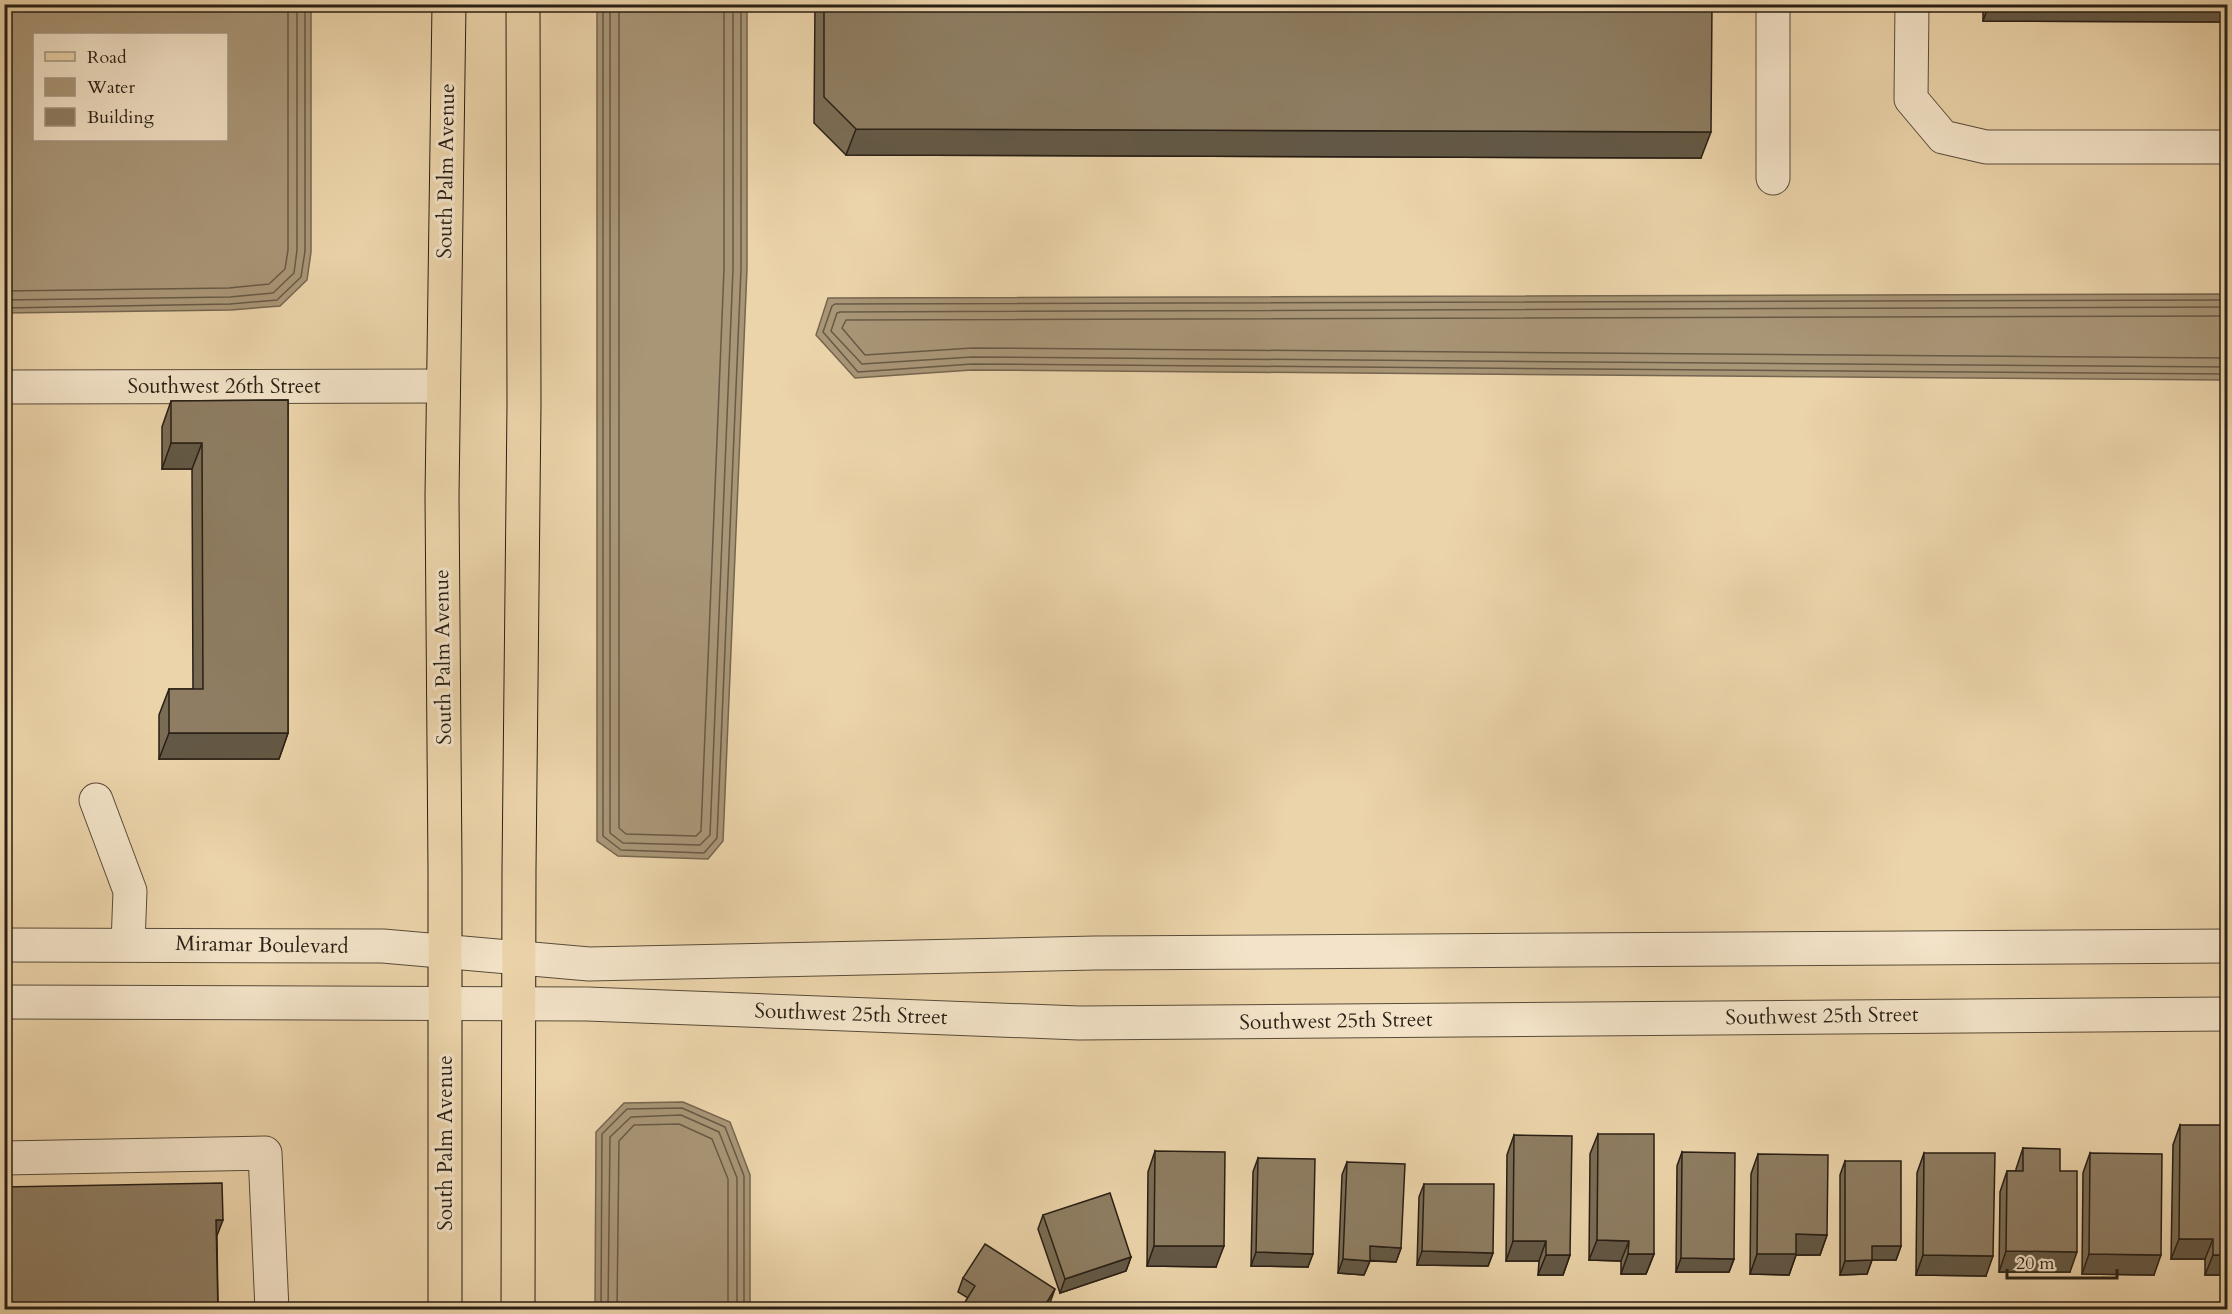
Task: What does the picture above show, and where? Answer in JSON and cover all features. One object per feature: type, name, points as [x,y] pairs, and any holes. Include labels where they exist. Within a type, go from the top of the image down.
[{"type":"main road","name":"South Palm Avenue","points":[[446,1310],[443,386],[449,4]]},
{"type":"main road","points":[[518,1310],[524,405],[523,4]]},
{"type":"street","points":[[1773,4],[1773,178]]},
{"type":"street","points":[[1912,4],[1911,99],[1943,137],[1986,147],[2228,147]]},
{"type":"street","name":"Southwest 26th Street","points":[[4,387],[443,386]]},
{"type":"street","points":[[96,800],[130,891],[128,944]]},
{"type":"street","name":"Miramar Boulevard","points":[[4,945],[382,946],[519,958]]},
{"type":"street","points":[[519,958],[589,964],[1095,952],[2228,946]]},
{"type":"street","points":[[4,1002],[446,1004]]},
{"type":"street","name":"Southwest 25th Street","points":[[446,1004],[587,1004],[1079,1023],[2228,1014]]},
{"type":"street","points":[[4,1158],[265,1153],[272,1310]]},
{"type":"water","points":[[4,5],[311,5],[311,252],[307,280],[280,306],[231,310],[5,313]]},
{"type":"water","points":[[597,5],[747,5],[747,269],[723,841],[708,859],[618,856],[597,841]]},
{"type":"water","points":[[2227,294],[2227,380],[972,370],[855,378],[816,335],[828,298]]},
{"type":"water","points":[[683,1102],[730,1122],[750,1175],[750,1309],[595,1309],[596,1132],[624,1103]]},
{"type":"building","points":[[824,4],[1712,4],[1711,132],[856,129],[824,97]]},
{"type":"building","points":[[288,400],[288,733],[169,733],[169,689],[203,689],[202,443],[171,443],[171,401]]},
{"type":"building","points":[[2180,1125],[2228,1125],[2228,1255],[2213,1255],[2213,1239],[2179,1239]]},
{"type":"building","points":[[1598,1134],[1654,1134],[1654,1254],[1628,1254],[1629,1241],[1597,1240]]},
{"type":"building","points":[[1514,1135],[1572,1136],[1570,1255],[1546,1255],[1546,1241],[1513,1241]]},
{"type":"building","points":[[2023,1148],[2060,1149],[2060,1171],[2077,1171],[2077,1252],[2006,1251],[2007,1171],[2023,1171]]},
{"type":"building","points":[[1155,1151],[1225,1152],[1224,1246],[1154,1246]]},
{"type":"building","points":[[1682,1152],[1735,1153],[1734,1259],[1681,1258]]},
{"type":"building","points":[[1924,1153],[1995,1153],[1993,1256],[1923,1255]]},
{"type":"building","points":[[2090,1153],[2162,1154],[2161,1255],[2089,1254]]},
{"type":"building","points":[[1758,1154],[1828,1155],[1827,1235],[1796,1234],[1796,1254],[1757,1254]]},
{"type":"building","points":[[1258,1158],[1315,1159],[1313,1254],[1256,1252]]},
{"type":"building","points":[[1845,1161],[1901,1161],[1901,1246],[1872,1246],[1872,1260],[1845,1261]]},
{"type":"building","points":[[1347,1162],[1405,1164],[1401,1248],[1370,1246],[1370,1261],[1343,1259]]},
{"type":"building","points":[[222,1183],[223,1220],[216,1220],[218,1310],[6,1310],[4,1187]]},
{"type":"building","points":[[1424,1184],[1494,1184],[1493,1253],[1422,1251]]},
{"type":"building","points":[[1110,1193],[1131,1257],[1065,1279],[1043,1215]]},
{"type":"building","points":[[985,1244],[1055,1289],[1042,1310],[960,1310],[975,1286],[963,1278]]}]
